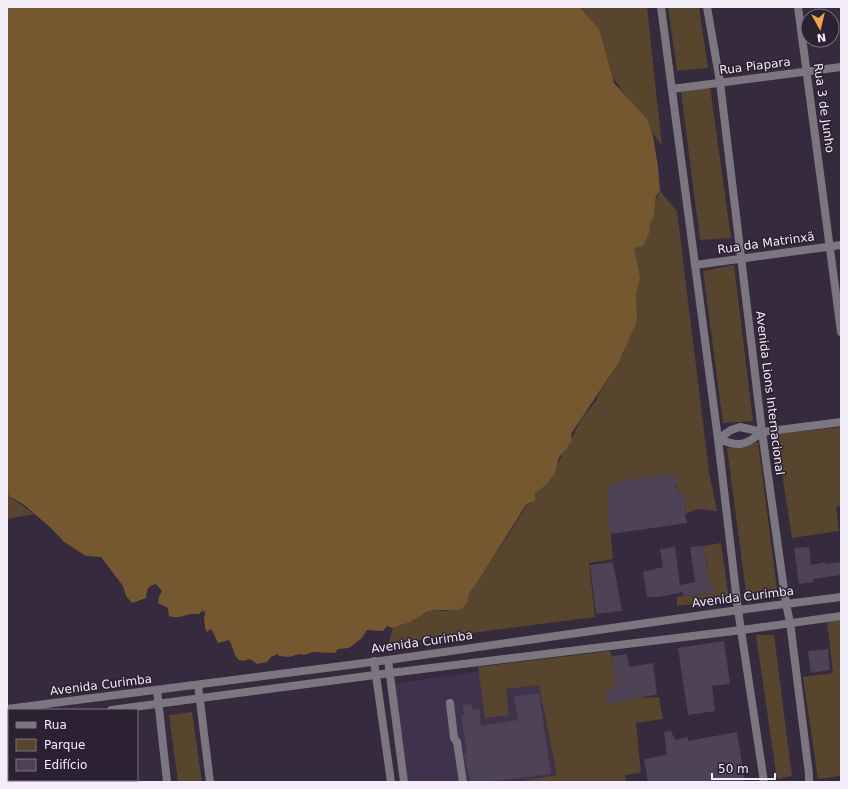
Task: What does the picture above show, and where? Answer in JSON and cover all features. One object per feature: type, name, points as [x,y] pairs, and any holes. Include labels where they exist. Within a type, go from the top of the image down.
[{"type":"street","points":[[661,7],[718,439],[738,610],[764,782]]},
{"type":"street","name":"Avenida Lions Internacional","points":[[707,7],[720,82],[762,432],[786,604],[790,622],[809,782]]},
{"type":"street","name":"Rua 3 de Junho","points":[[798,7],[841,332]]},
{"type":"street","name":"Rua Piapara","points":[[672,89],[841,66]]},
{"type":"street","name":"Rua da Matrinxã","points":[[695,265],[841,245]]},
{"type":"street","points":[[718,439],[736,428],[744,427],[762,432],[841,422]]},
{"type":"street","points":[[718,439],[740,444],[750,441],[762,432]]},
{"type":"street","name":"Avenida Curimba","points":[[7,709],[388,660],[738,610],[841,597]]},
{"type":"street","points":[[119,709],[390,673],[742,630],[790,622],[841,616]]},
{"type":"street","points":[[388,660],[404,782]]},
{"type":"street","points":[[374,661],[391,782]]},
{"type":"street","points":[[198,684],[210,782]]},
{"type":"street","points":[[157,690],[167,782]]},
{"type":"street","points":[[450,703],[454,738],[457,742],[463,782]]},
{"type":"shaded area","points":[[7,7],[579,7],[599,29],[614,83],[647,119],[653,136],[658,167],[660,191],[656,196],[653,219],[650,223],[649,233],[643,246],[634,248],[640,278],[636,295],[637,321],[619,362],[571,434],[572,440],[559,457],[555,473],[546,485],[535,493],[535,501],[528,503],[524,508],[469,594],[468,601],[465,606],[459,610],[433,610],[408,623],[393,628],[387,626],[383,631],[367,630],[362,638],[349,648],[338,649],[335,653],[313,652],[289,657],[279,656],[278,654],[271,657],[267,662],[257,664],[250,659],[244,661],[235,656],[229,640],[218,643],[212,630],[210,629],[207,632],[205,628],[205,612],[202,611],[199,614],[177,617],[169,616],[168,608],[158,603],[162,591],[156,584],[148,589],[146,598],[132,603],[126,596],[123,586],[101,557],[86,556],[64,542],[51,528],[23,504],[9,496],[7,491]]},
{"type":"shaded area","points":[[549,661],[565,782],[407,782],[391,684]]},
{"type":"green space","points":[[562,7],[647,7],[662,146]]},
{"type":"green space","points":[[668,7],[699,7],[708,68],[677,71]]},
{"type":"green space","points":[[710,87],[731,238],[700,240],[681,92]]},
{"type":"green space","points":[[660,191],[677,211],[709,472],[717,511],[698,509],[685,514],[686,499],[677,488],[676,483],[678,474],[622,481],[607,491],[613,559],[589,563],[595,617],[388,644],[393,628],[433,610],[447,611],[465,606],[468,595],[535,493],[557,465],[582,418],[596,401],[624,353],[634,247]]},
{"type":"green space","points":[[734,265],[753,421],[723,423],[703,271]]},
{"type":"green space","points":[[841,427],[841,506],[836,507],[839,531],[792,538],[776,434]]},
{"type":"green space","points":[[758,442],[778,597],[747,600],[727,448]]},
{"type":"green space","points":[[7,491],[9,496],[34,514],[7,519]]},
{"type":"green space","points":[[721,543],[729,599],[677,606],[677,597],[713,593],[713,586],[707,576],[707,556],[704,553],[703,546]]},
{"type":"green space","points":[[841,620],[841,776],[818,779],[803,677],[833,673],[827,622]]},
{"type":"green space","points":[[756,635],[774,635],[792,776],[777,779]]},
{"type":"green space","points":[[610,651],[615,679],[630,677],[631,690],[607,689],[607,703],[632,699],[632,693],[642,691],[643,698],[659,697],[663,719],[636,723],[641,773],[625,775],[626,782],[517,782],[557,775],[539,685],[506,689],[509,715],[485,718],[478,667]]},
{"type":"green space","points":[[192,712],[202,782],[178,782],[169,715]]},
{"type":"building","points":[[678,474],[678,480],[675,486],[678,492],[683,493],[686,499],[685,514],[687,523],[611,534],[609,527],[607,490],[622,481]]},
{"type":"building","points":[[703,546],[704,553],[707,556],[706,563],[709,582],[713,586],[713,593],[683,596],[683,592],[659,597],[647,597],[643,572],[663,567],[660,549],[675,547],[680,585],[695,582],[690,547]]},
{"type":"building","points":[[809,547],[811,565],[825,562],[825,564],[841,562],[841,575],[813,579],[814,582],[799,584],[794,548]]},
{"type":"building","points":[[613,562],[622,611],[596,614],[590,565]]},
{"type":"building","points":[[724,641],[730,684],[712,686],[715,711],[688,715],[678,648]]},
{"type":"building","points":[[828,649],[830,670],[811,673],[808,651]]},
{"type":"building","points":[[627,654],[629,667],[653,663],[657,695],[607,703],[606,689],[616,688],[612,656]]},
{"type":"building","points":[[539,693],[551,774],[487,782],[470,782],[464,753],[467,753],[461,715],[464,715],[463,705],[471,704],[473,710],[479,709],[481,726],[518,720],[514,697]]},
{"type":"building","points":[[671,731],[675,740],[688,737],[688,741],[737,732],[745,782],[648,782],[644,759],[667,755],[664,732]]}]
